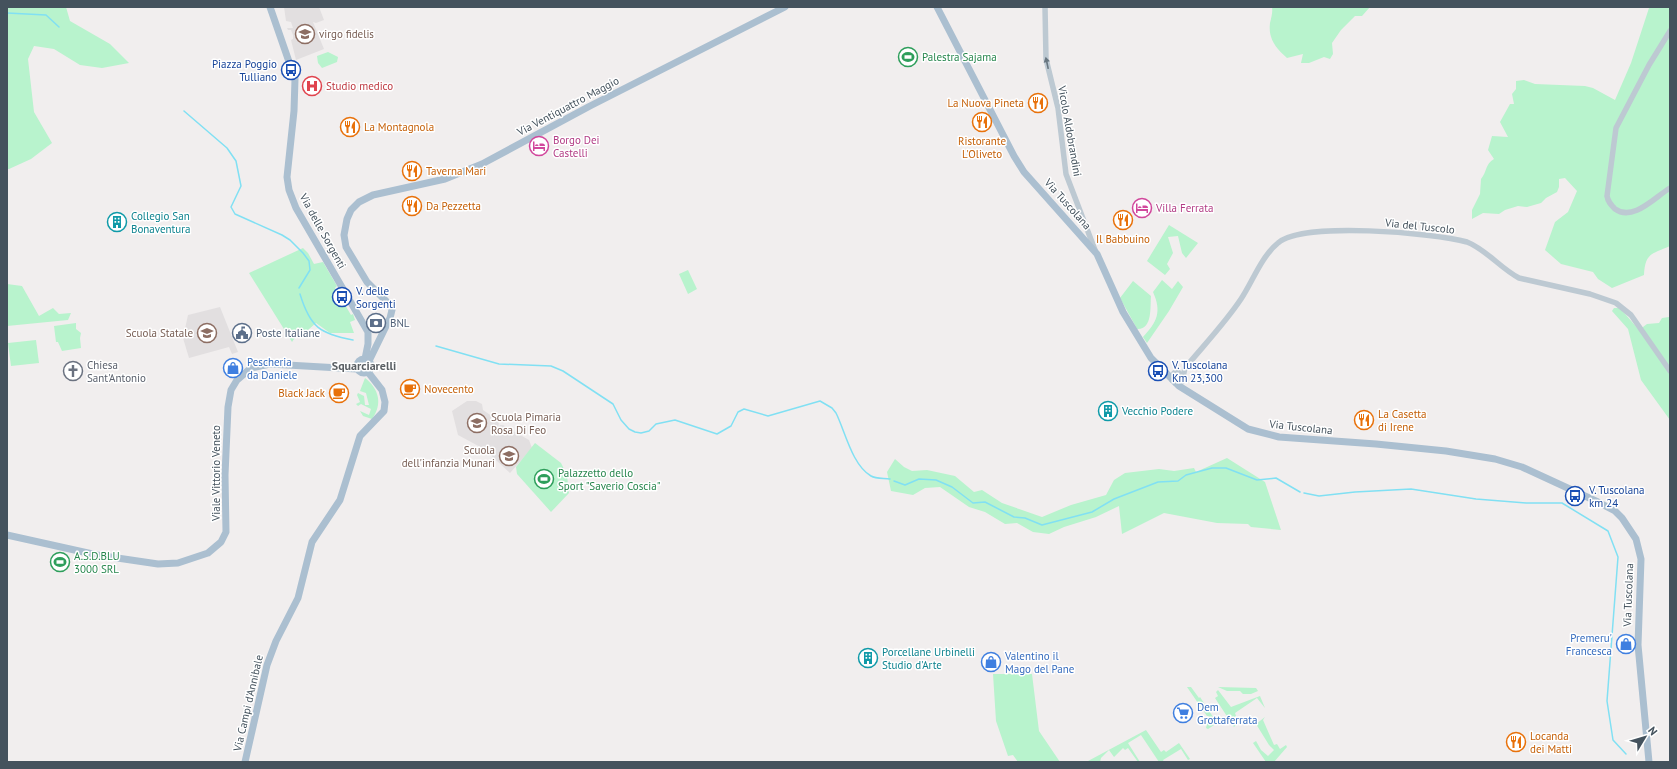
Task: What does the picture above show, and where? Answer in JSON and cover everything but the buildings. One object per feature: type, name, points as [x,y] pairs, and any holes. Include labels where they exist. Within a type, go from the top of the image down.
[{"type":"main road","name":"Via delle Sorgenti","points":[[270,7],[280,38],[292,67],[295,82],[287,171],[289,190],[296,208],[368,332],[367,360]]},
{"type":"main road","name":"Via Ventiquattro Maggio","points":[[367,360],[390,318],[392,310],[387,302],[366,282],[346,248],[344,235],[346,222],[354,206],[370,196],[445,179],[482,164],[590,106],[785,7]]},
{"type":"main road","name":"Via Tuscolana","points":[[938,7],[998,128],[1024,172],[1086,237],[1097,254],[1123,312],[1151,358],[1174,382],[1256,433],[1279,438],[1384,444],[1490,458],[1522,467],[1614,511],[1631,529],[1637,542],[1640,555],[1638,645],[1649,762]]},
{"type":"main road","points":[[367,360],[371,367],[368,372],[362,373],[358,369],[358,362],[367,360]]},
{"type":"main road","name":"Viale Vittorio Veneto","points":[[7,535],[97,555],[158,564],[171,564],[187,561],[208,553],[221,542],[226,532],[225,475],[228,407],[231,390],[237,380],[251,368],[270,364],[358,369]]},
{"type":"main road","name":"Via Campi d'Annibale","points":[[245,762],[268,662],[299,595],[312,542],[340,500],[360,436],[384,411],[385,402],[382,390],[368,372]]},
{"type":"street","name":"Vicolo Aldobrandini","points":[[1045,7],[1046,58],[1058,108],[1066,174],[1086,237]]},
{"type":"street","points":[[1670,31],[1649,65],[1616,128],[1607,196],[1611,205],[1618,211],[1626,214],[1638,209],[1670,188]]},
{"type":"street","name":"Via del Tuscolo","points":[[1185,368],[1241,300],[1267,257],[1278,242],[1284,238],[1299,234],[1354,229],[1467,242],[1478,247],[1519,278],[1611,300],[1621,306],[1631,316],[1670,371]]},
{"type":"street","points":[[1164,372],[1176,372],[1185,368],[1184,385],[1187,391]]},
{"type":"street","points":[[1176,372],[1180,373],[1184,378]]},
{"type":"street","points":[[1176,372],[1172,376],[1174,382],[1181,383],[1184,378]]},
{"type":"shaded area","name":"virgo fidelis","points":[[284,7],[319,7],[324,20],[316,23],[313,22],[324,49],[296,60],[291,40],[293,39],[293,35],[291,30],[288,30],[287,28],[293,28],[291,22],[286,21]]},
{"type":"shaded area","name":"Scuola Statale","points":[[220,307],[238,352],[232,354],[229,347],[189,358],[183,338],[188,315]]},
{"type":"shaded area","points":[[467,401],[476,401],[482,404],[483,410],[499,421],[498,430],[500,425],[503,425],[529,440],[532,448],[510,473],[484,449],[458,435],[452,411]]},
{"type":"green space","points":[[7,7],[66,7],[70,21],[110,44],[129,63],[102,68],[80,65],[54,49],[34,46],[28,59],[34,112],[52,143],[31,159],[9,169],[7,169]]},
{"type":"green space","points":[[1272,7],[1370,7],[1362,16],[1355,16],[1341,30],[1332,43],[1333,54],[1330,59],[1324,57],[1309,63],[1301,63],[1303,54],[1287,58],[1279,51],[1274,43],[1270,34]]},
{"type":"green space","points":[[1670,7],[1670,246],[1648,258],[1644,275],[1612,288],[1598,279],[1593,272],[1561,264],[1545,250],[1555,222],[1568,212],[1577,191],[1565,178],[1559,179],[1559,187],[1557,192],[1546,198],[1541,203],[1527,207],[1518,206],[1505,210],[1499,214],[1483,213],[1472,219],[1472,210],[1480,194],[1481,179],[1489,163],[1494,159],[1488,150],[1492,136],[1508,137],[1500,122],[1510,104],[1514,104],[1512,94],[1516,89],[1516,81],[1524,80],[1535,84],[1585,86],[1593,88],[1615,100],[1631,63],[1649,8]]},
{"type":"green space","points":[[328,52],[338,57],[337,62],[322,68],[318,63],[317,56]]},
{"type":"green space","points":[[1169,225],[1198,243],[1186,258],[1182,253],[1178,236],[1168,237],[1173,253],[1167,264],[1170,269],[1165,275],[1147,261]]},
{"type":"green space","points":[[303,248],[308,253],[314,264],[323,262],[337,286],[335,288],[351,315],[353,314],[355,320],[350,322],[354,333],[330,333],[316,323],[308,330],[298,333],[292,342],[249,273]]},
{"type":"green space","points":[[688,270],[697,289],[688,294],[679,274]]},
{"type":"green space","points":[[1162,280],[1172,289],[1178,281],[1183,287],[1169,311],[1147,343],[1143,337],[1152,326],[1157,316],[1156,299],[1153,292]]},
{"type":"green space","points":[[1133,281],[1151,296],[1150,317],[1148,322],[1146,326],[1137,329],[1120,298]]},
{"type":"green space","points":[[7,284],[22,286],[39,316],[53,308],[59,314],[71,313],[68,320],[7,326]]},
{"type":"green space","points":[[1614,308],[1620,308],[1639,330],[1647,324],[1659,323],[1662,318],[1669,317],[1670,319],[1670,420],[1641,380],[1628,329],[1612,311]]},
{"type":"green space","points":[[76,323],[76,329],[81,333],[81,348],[62,351],[58,342],[56,342],[54,326]]},
{"type":"green space","points":[[36,340],[39,363],[11,366],[8,343]]},
{"type":"green space","points":[[365,378],[374,387],[378,397],[378,408],[372,419],[363,416],[360,411],[369,415],[371,409],[361,404],[358,406],[356,404],[360,402],[357,395],[358,393],[364,396],[365,405],[369,405],[366,393],[360,391]]},
{"type":"green space","name":"Palazzetto dello Sport \"Saverio Coscia\"","points":[[535,443],[561,463],[567,475],[569,493],[551,512],[517,474],[516,467]]},
{"type":"green space","points":[[1227,458],[1265,482],[1281,530],[1251,527],[1248,524],[1217,523],[1164,513],[1122,534],[1119,506],[1096,517],[1064,527],[1049,534],[1033,532],[1017,523],[1005,524],[985,512],[969,507],[940,487],[925,488],[913,495],[891,491],[887,472],[895,459],[904,467],[912,471],[927,470],[955,476],[974,492],[982,490],[1002,503],[1042,517],[1071,505],[1106,495],[1114,480],[1125,473],[1159,469],[1174,471],[1194,468],[1196,472]]},
{"type":"green space","points":[[993,674],[1032,674],[1039,731],[1060,762],[1018,762],[1013,755],[1008,756],[996,721]]},
{"type":"green space","points":[[1187,687],[1191,687],[1199,698],[1200,697],[1217,723],[1208,729],[1206,728],[1209,716],[1207,716]]},
{"type":"green space","points":[[1218,687],[1256,688],[1258,691],[1251,694],[1243,694],[1240,691],[1227,691]]},
{"type":"green space","points":[[1218,690],[1231,707],[1260,696],[1265,708],[1257,698],[1235,713],[1236,716],[1232,719],[1236,725],[1234,727],[1215,698],[1218,696],[1216,692]]},
{"type":"green space","points":[[1265,717],[1263,720],[1274,745],[1277,744],[1280,749],[1286,745],[1287,747],[1274,762],[1266,762],[1253,743],[1256,741],[1261,750],[1268,756],[1274,750],[1269,745],[1256,724]]},
{"type":"green space","points":[[1146,730],[1161,752],[1164,750],[1166,752],[1179,743],[1190,759],[1188,760],[1181,749],[1163,760],[1164,762],[1159,762],[1141,735],[1128,743],[1140,762],[1138,762],[1128,748],[1125,750],[1123,748],[1114,757],[1109,750],[1101,758],[1100,762],[1088,761]]},
{"type":"waterway","points":[[7,13],[46,15],[59,27]]},
{"type":"waterway","points":[[184,111],[227,148],[236,161],[241,186],[231,207],[235,214],[290,240],[309,261],[310,270],[299,288]]},
{"type":"waterway","points":[[300,294],[308,314],[318,327],[324,332],[332,335],[353,340]]},
{"type":"waterway","points":[[436,346],[499,364],[551,366],[563,371],[613,404],[621,420],[629,429],[641,433],[649,431],[656,424],[675,420],[717,434],[731,426],[738,412],[744,409],[768,416],[820,401],[832,408],[836,413],[854,456],[864,471],[873,477],[890,479]]},
{"type":"waterway","points":[[894,481],[905,485],[919,479],[936,480],[952,487],[973,503],[985,502],[1014,517],[1025,518],[1042,525],[1092,512],[1114,499],[1158,482],[1178,481],[1186,475],[1212,468],[1226,468],[1257,480],[1276,478],[1300,492]]},
{"type":"waterway","points":[[1304,493],[1319,496],[1355,492],[1411,489],[1476,499],[1526,503],[1562,503],[1608,531],[1618,557],[1607,701],[1613,740],[1626,754]]},
{"type":"place","name":"virgo fidelis","points":[[305,34]]},
{"type":"place","name":"Palestra Sajama","points":[[908,57]]},
{"type":"place","name":"Piazza Poggio Tulliano","points":[[291,70]]},
{"type":"place","name":"Studio medico","points":[[312,86]]},
{"type":"place","name":"La Nuova Pineta","points":[[1038,103]]},
{"type":"place","name":"Ristorante L'Oliveto","points":[[982,122]]},
{"type":"place","name":"La Montagnola","points":[[350,127]]},
{"type":"place","name":"Borgo Dei Castelli","points":[[539,146]]},
{"type":"place","name":"Taverna Mari","points":[[412,171]]},
{"type":"place","name":"Da Pezzetta","points":[[412,206]]},
{"type":"place","name":"Villa Ferrata","points":[[1142,208]]},
{"type":"place","name":"Il Babbuino","points":[[1123,220]]},
{"type":"place","name":"Collegio San Bonaventura","points":[[117,222]]},
{"type":"place","name":"V. delle Sorgenti","points":[[342,297]]},
{"type":"place","name":"BNL","points":[[376,323]]},
{"type":"place","name":"Scuola Statale","points":[[207,333]]},
{"type":"place","name":"Poste Italiane","points":[[242,333]]},
{"type":"place","name":"Pescheria da Daniele","points":[[233,368]]},
{"type":"place","name":"Chiesa Sant'Antonio","points":[[73,371]]},
{"type":"place","name":"V. Tuscolana Km 23,300","points":[[1158,371]]},
{"type":"place","name":"Novecento","points":[[410,389]]},
{"type":"place","name":"Black Jack","points":[[339,393]]},
{"type":"place","name":"Vecchio Podere","points":[[1108,411]]},
{"type":"place","name":"La Casetta di Irene","points":[[1364,420]]},
{"type":"place","name":"Scuola Pimaria Rosa Di Feo","points":[[477,423]]},
{"type":"place","name":"Scuola dell'infanzia Munari","points":[[509,456]]},
{"type":"place","name":"Palazzetto dello Sport \"Saverio Coscia\"","points":[[544,479]]},
{"type":"place","name":"V. Tuscolana km 24","points":[[1575,496]]},
{"type":"place","name":"A.S.D.BLU 3000 SRL","points":[[60,562]]},
{"type":"place","name":"Premeru' Francesca","points":[[1626,644]]},
{"type":"place","name":"Porcellane Urbinelli Studio d'Arte","points":[[868,658]]},
{"type":"place","name":"Valentino il Mago del Pane","points":[[991,662]]},
{"type":"place","name":"Dem Grottaferrata","points":[[1183,713]]},
{"type":"place","name":"Locanda dei Matti","points":[[1516,742]]},
{"type":"district","name":"Squarciarelli","points":[[364,366]]}]
